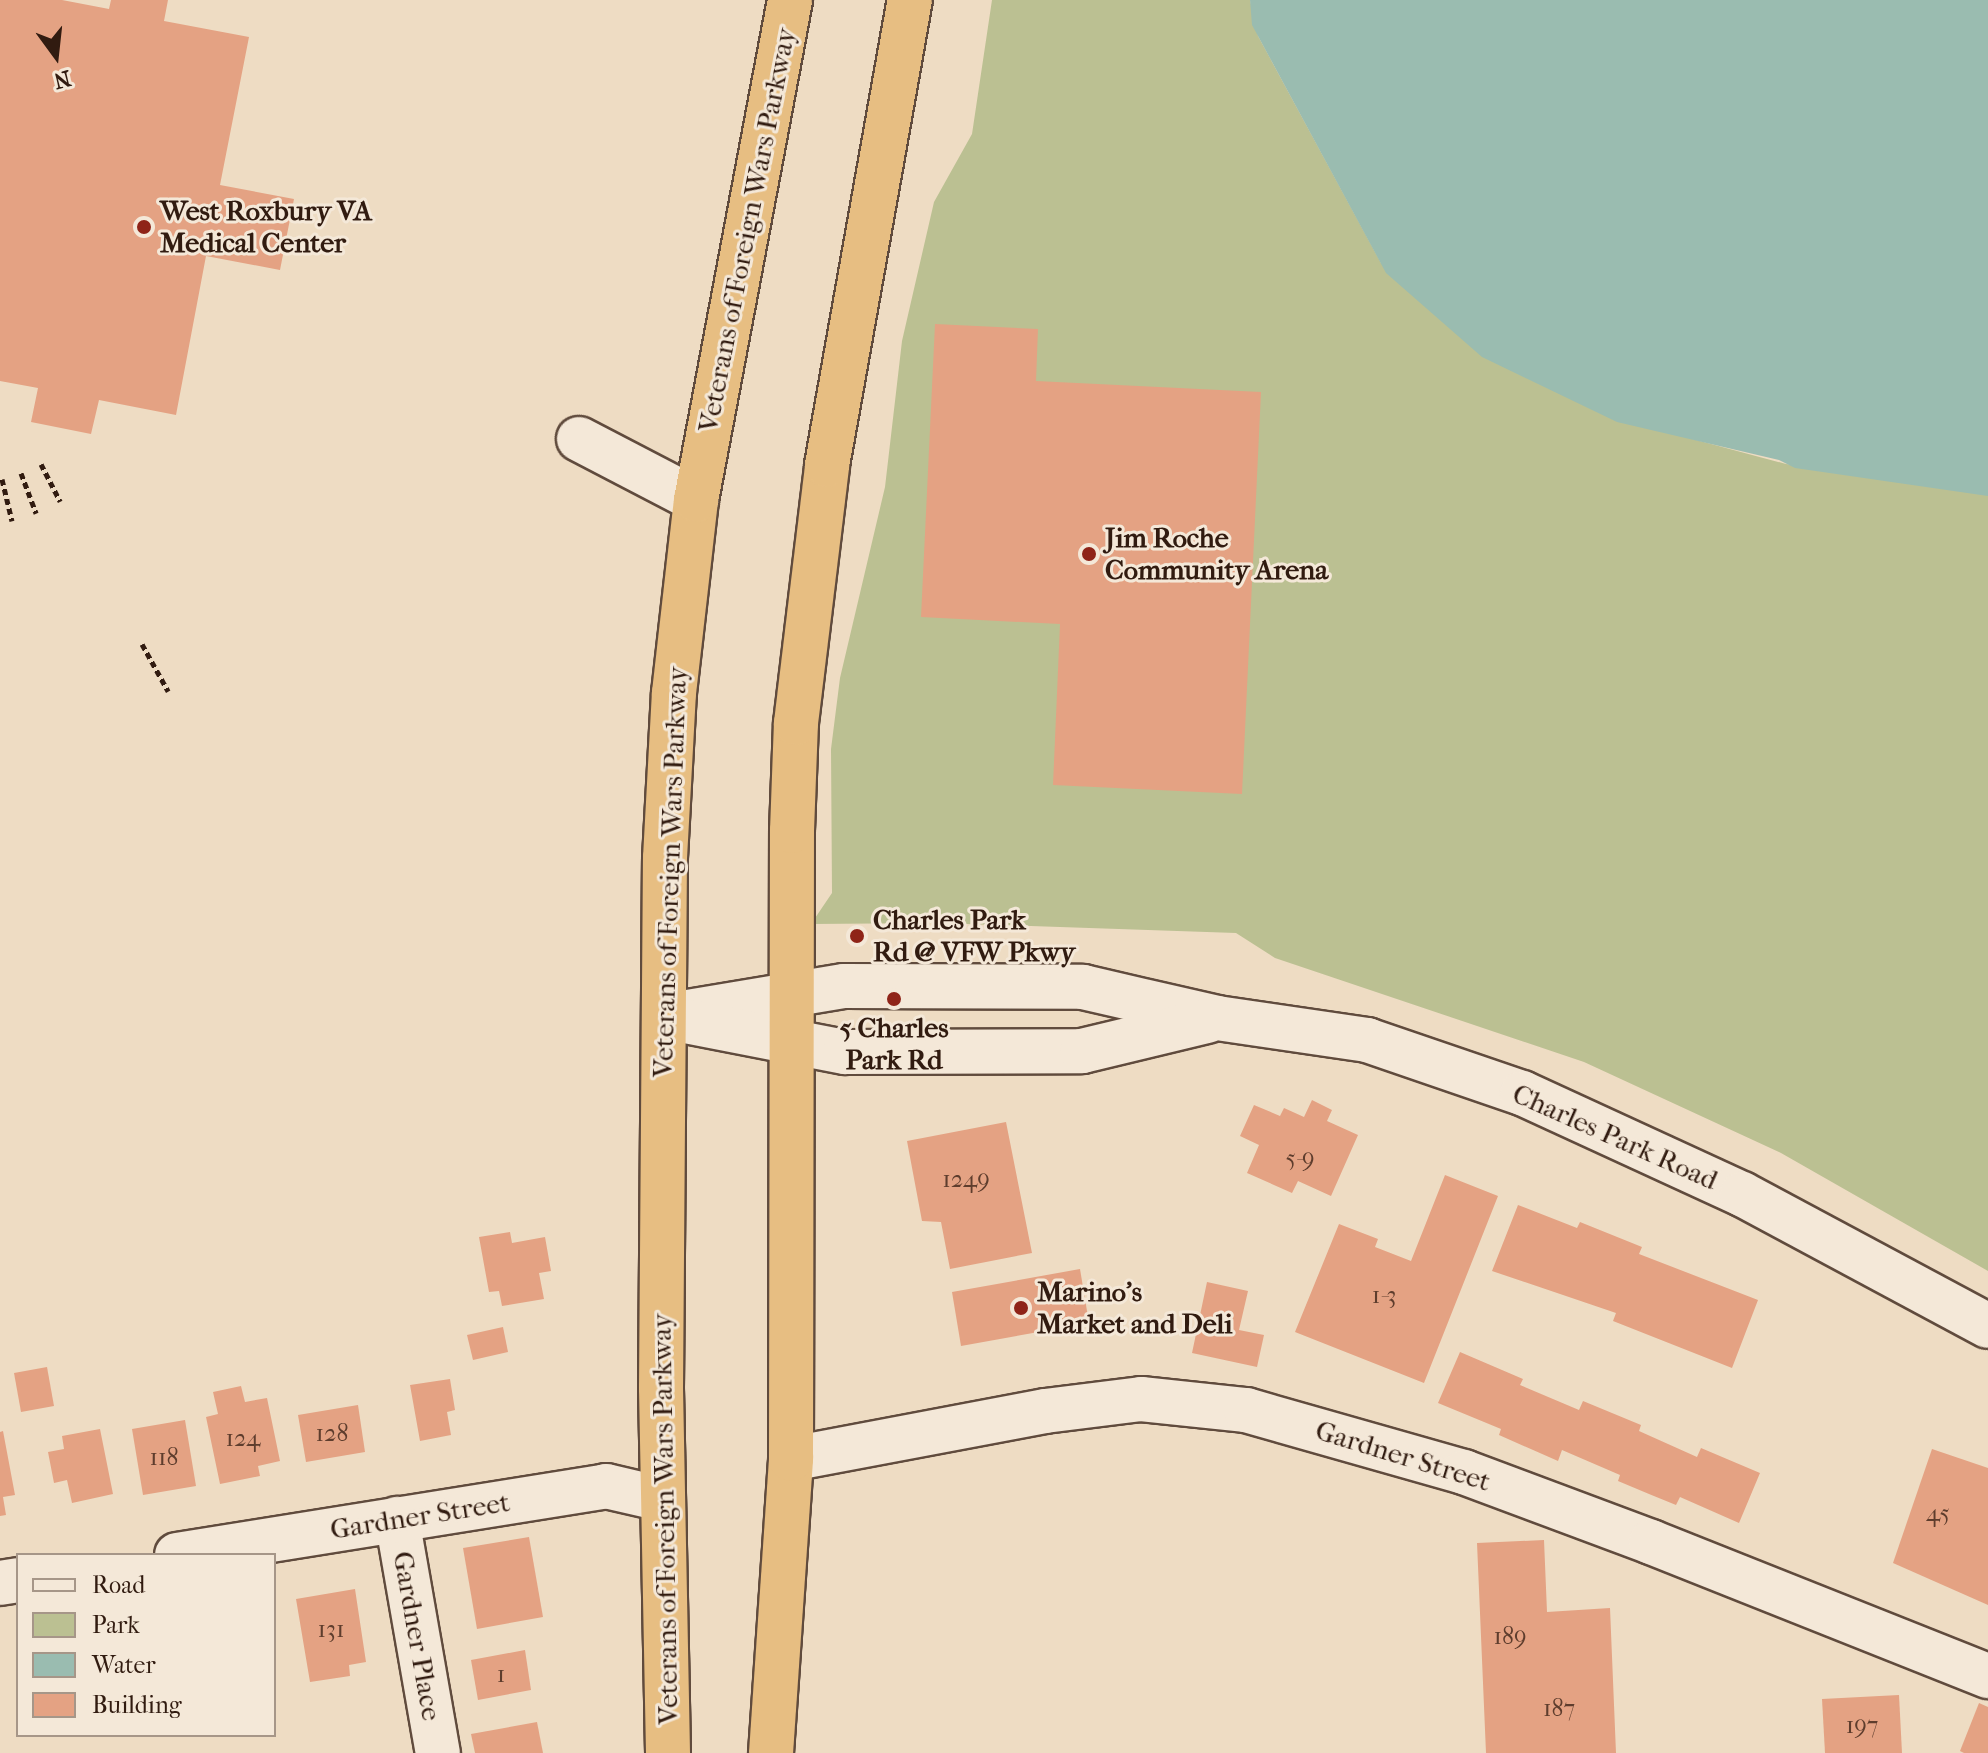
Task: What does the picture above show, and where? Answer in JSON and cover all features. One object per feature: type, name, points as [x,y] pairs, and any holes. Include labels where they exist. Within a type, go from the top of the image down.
[{"type":"highway","name":"Veterans of Foreign Wars Parkway","points":[[668,1753],[662,1499],[664,1016],[670,754],[680,612],[696,500],[790,0]]},
{"type":"highway","points":[[771,1753],[791,1459],[794,760],[816,537],[843,363],[910,0]]},
{"type":"street","points":[[579,439],[696,500]]},
{"type":"street","name":"Charles Park Road","points":[[664,1016],[844,986],[1083,987],[1217,1018],[1367,1040],[1522,1093],[1742,1194],[1988,1326]]},
{"type":"street","name":"Charles Park Road","points":[[664,1016],[845,1052],[1082,1051],[1217,1018]]},
{"type":"street","name":"Gardner Street","points":[[791,1459],[1030,1414],[1141,1399],[1246,1410],[1464,1472],[1988,1676]]},
{"type":"street","name":"Gardner Street","points":[[189,1553],[606,1486],[662,1499]]},
{"type":"street","name":"Gardner Place","points":[[397,1519],[438,1753]]},
{"type":"path","points":[[41,464],[60,501]]},
{"type":"path","points":[[21,473],[36,513]]},
{"type":"path","points":[[2,479],[12,521]]},
{"type":"path","points":[[142,644],[168,691]]},
{"type":"green space","points":[[992,0],[1250,0],[1258,36],[1381,263],[1644,426],[1786,464],[1988,488],[1988,1271],[1781,1153],[1584,1062],[1275,958],[1236,933],[938,923],[811,924],[832,893],[831,749],[840,678],[885,487],[902,341],[934,202],[972,134]]},
{"type":"water","points":[[1250,0],[1988,0],[1988,496],[1795,468],[1779,460],[1617,422],[1482,357],[1386,273],[1252,25]]},
{"type":"building","name":"West Roxbury VA Medical Center","points":[[0,0],[62,0],[109,9],[111,0],[168,0],[164,21],[249,37],[220,185],[294,199],[280,270],[206,256],[176,415],[99,400],[91,434],[31,422],[38,388],[0,381]]},
{"type":"building","name":"Jim Roche Community Arena","points":[[935,324],[1038,329],[1036,381],[1261,392],[1242,794],[1053,785],[1060,624],[921,617]]},
{"type":"building","points":[[1312,1100],[1332,1110],[1327,1121],[1358,1135],[1331,1196],[1298,1181],[1292,1193],[1247,1173],[1259,1145],[1240,1136],[1254,1105],[1280,1116],[1284,1108],[1304,1117]]},
{"type":"building","points":[[1006,1122],[1032,1253],[950,1269],[941,1222],[922,1221],[907,1141]]},
{"type":"building","points":[[1445,1175],[1498,1196],[1424,1383],[1295,1332],[1339,1224],[1378,1239],[1375,1247],[1411,1261]]},
{"type":"building","points":[[1518,1205],[1577,1228],[1580,1222],[1642,1247],[1639,1254],[1758,1300],[1732,1368],[1613,1321],[1616,1313],[1492,1271]]},
{"type":"building","points":[[510,1232],[512,1243],[545,1237],[551,1271],[539,1273],[544,1299],[502,1306],[499,1291],[489,1292],[479,1237]]},
{"type":"building","name":"Marino's Market and Deli","points":[[1080,1269],[1089,1323],[961,1346],[952,1292]]},
{"type":"building","points":[[1207,1282],[1248,1291],[1239,1330],[1264,1335],[1257,1367],[1192,1353]]},
{"type":"building","points":[[503,1327],[508,1352],[473,1360],[467,1335]]},
{"type":"building","points":[[1460,1352],[1523,1379],[1520,1385],[1579,1410],[1583,1401],[1641,1425],[1639,1431],[1697,1457],[1701,1448],[1760,1473],[1739,1523],[1680,1497],[1676,1505],[1649,1494],[1618,1481],[1620,1475],[1562,1450],[1558,1461],[1499,1435],[1501,1429],[1438,1403]]},
{"type":"building","points":[[47,1367],[54,1406],[21,1412],[14,1373]]},
{"type":"building","points":[[450,1379],[455,1410],[447,1412],[451,1435],[420,1441],[410,1385]]},
{"type":"building","points":[[241,1386],[245,1402],[267,1398],[280,1461],[258,1466],[260,1476],[220,1484],[206,1417],[218,1414],[213,1392]]},
{"type":"building","points":[[358,1405],[365,1452],[306,1462],[298,1415]]},
{"type":"building","points":[[185,1420],[196,1486],[143,1495],[132,1429]]},
{"type":"building","points":[[100,1429],[113,1494],[72,1503],[67,1480],[54,1483],[48,1452],[64,1449],[62,1436]]},
{"type":"building","points":[[3,1431],[15,1495],[3,1497],[6,1515],[0,1516],[0,1432]]},
{"type":"building","points":[[1932,1449],[1988,1468],[1988,1605],[1893,1563]]},
{"type":"building","points":[[529,1537],[543,1617],[477,1629],[463,1548]]},
{"type":"building","points":[[1544,1540],[1547,1612],[1610,1608],[1616,1753],[1486,1753],[1477,1543]]},
{"type":"building","points":[[355,1589],[366,1662],[349,1665],[350,1676],[310,1682],[296,1599]]},
{"type":"building","points":[[525,1650],[531,1690],[478,1700],[471,1660]]},
{"type":"building","points":[[1899,1695],[1902,1753],[1825,1753],[1822,1699]]},
{"type":"building","points":[[1979,1703],[1988,1707],[1988,1753],[1964,1753],[1960,1751]]},
{"type":"building","points":[[537,1722],[543,1753],[475,1753],[471,1734]]},
{"type":"place","name":"West Roxbury VA Medical Center","points":[[144,227]]},
{"type":"place","name":"Jim Roche Community Arena","points":[[1089,554]]},
{"type":"place","name":"Charles Park Rd @ VFW Pkwy","points":[[857,936]]},
{"type":"place","name":"5 Charles Park Rd","points":[[894,999]]},
{"type":"place","name":"Marino's Market and Deli","points":[[1021,1308]]}]
